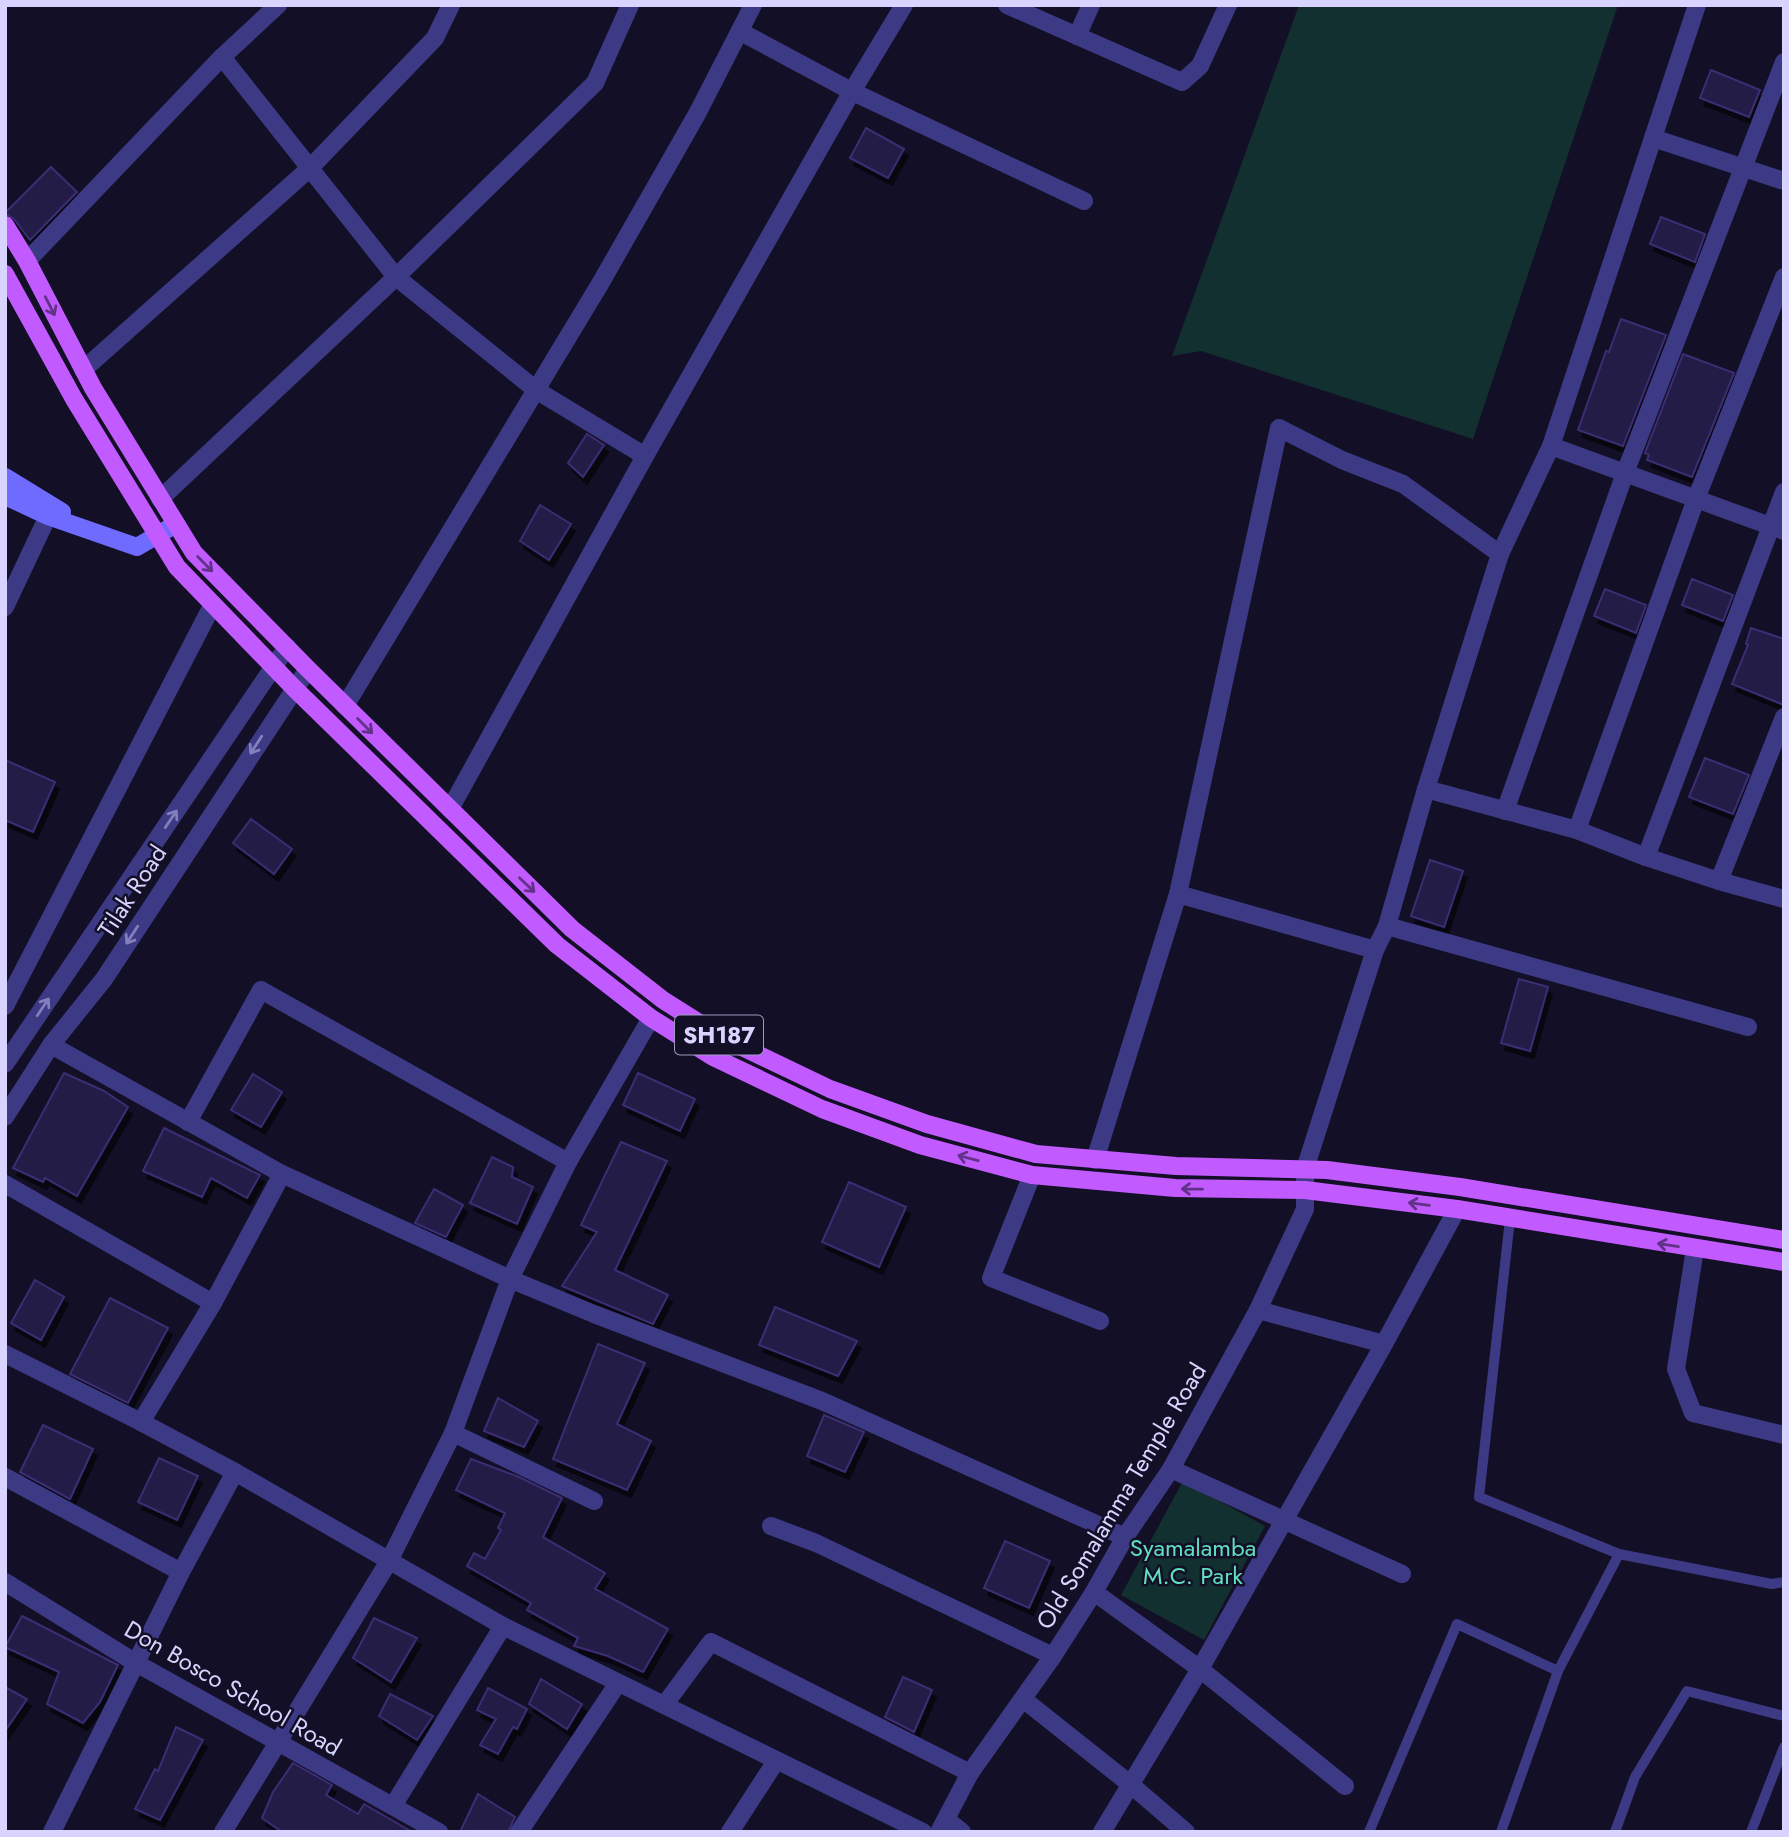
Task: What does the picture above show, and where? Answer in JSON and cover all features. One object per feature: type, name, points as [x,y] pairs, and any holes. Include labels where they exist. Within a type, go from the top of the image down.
[{"type":"main road","name":"SH187","points":[[5,225],[27,261],[83,370],[194,553],[307,669],[572,929],[663,1000],[723,1038],[830,1089],[927,1124],[1036,1154],[1176,1166],[1271,1170],[1305,1168],[1460,1187],[1784,1240]]},
{"type":"main road","name":"SH187","points":[[5,274],[74,399],[177,567],[294,688],[557,946],[651,1018],[713,1057],[821,1110],[920,1145],[1032,1175],[1175,1188],[1305,1190],[1457,1209],[1784,1262]]},
{"type":"main road","points":[[5,477],[98,534]]},
{"type":"main road","points":[[5,496],[48,516],[137,547],[176,524]]},
{"type":"street","points":[[27,261],[222,57],[278,5]]},
{"type":"street","points":[[83,370],[310,168],[435,38],[451,5]]},
{"type":"street","points":[[160,499],[396,277],[595,83],[629,5]]},
{"type":"street","points":[[345,706],[613,261],[741,32],[753,5]]},
{"type":"street","points":[[450,809],[645,456],[904,5]]},
{"type":"street","points":[[1007,5],[1182,82],[1200,66],[1228,5]]},
{"type":"street","points":[[1077,37],[1091,5]]},
{"type":"street","name":"Old Somalamma Temple Road","points":[[943,1826],[970,1773],[1053,1656],[1125,1537],[1171,1469],[1258,1310],[1304,1209],[1305,1168],[1375,950],[1387,926],[1426,789],[1500,554],[1551,446],[1697,5]]},
{"type":"street","points":[[741,32],[853,92],[1084,201]]},
{"type":"street","points":[[222,57],[396,277],[536,390],[645,456]]},
{"type":"street","points":[[1505,811],[1625,473],[1784,62]]},
{"type":"street","points":[[1653,138],[1784,181]]},
{"type":"street","points":[[1577,830],[1696,499],[1784,277]]},
{"type":"street","points":[[1095,1160],[1178,894],[1279,428],[1342,460],[1403,484],[1500,554]]},
{"type":"street","points":[[1551,446],[1777,529]]},
{"type":"street","points":[[1646,857],[1777,529],[1784,492]]},
{"type":"street","points":[[5,607],[48,516]]},
{"type":"street","points":[[5,1006],[213,604]]},
{"type":"street","name":"Tilak Road","points":[[5,1064],[287,647]]},
{"type":"street","name":"Tilak Road","points":[[5,1117],[14,1099],[51,1045],[104,979],[307,669]]},
{"type":"street","points":[[1719,881],[1784,717]]},
{"type":"street","points":[[1426,789],[1577,830],[1646,857],[1784,899]]},
{"type":"street","points":[[1178,894],[1375,950]]},
{"type":"street","points":[[1387,926],[1748,1027]]},
{"type":"street","points":[[188,1122],[261,990],[568,1162]]},
{"type":"street","points":[[223,1832],[389,1561],[453,1433],[510,1279],[568,1162],[651,1018]]},
{"type":"street","points":[[51,1045],[282,1174],[510,1279],[822,1401],[1125,1537]]},
{"type":"street","points":[[141,1422],[213,1303],[282,1174]]},
{"type":"street","points":[[1032,1175],[991,1278],[1100,1321]]},
{"type":"street","points":[[5,1184],[213,1303]]},
{"type":"street","points":[[1102,1832],[1200,1669],[1384,1344],[1457,1209]]},
{"type":"street","points":[[1695,1249],[1676,1369],[1693,1413],[1784,1436]]},
{"type":"street","points":[[1258,1310],[1384,1344]]},
{"type":"street","points":[[5,1354],[235,1472],[503,1626],[923,1832]]},
{"type":"street","points":[[453,1433],[594,1501]]},
{"type":"street","points":[[1171,1469],[1402,1574]]},
{"type":"street","points":[[59,1829],[136,1663],[235,1472]]},
{"type":"street","points":[[5,1477],[181,1572]]},
{"type":"street","points":[[771,1526],[816,1543],[1053,1656]]},
{"type":"street","name":"Don Bosco School Road","points":[[7,1588],[439,1832]]},
{"type":"street","points":[[1094,1592],[1200,1669],[1345,1786]]},
{"type":"street","points":[[393,1806],[503,1626]]},
{"type":"street","points":[[665,1704],[711,1642],[970,1773]]},
{"type":"street","points":[[519,1832],[618,1683]]},
{"type":"street","points":[[1023,1699],[1130,1784],[1185,1832]]},
{"type":"street","points":[[730,1832],[776,1761]]},
{"type":"street","points":[[943,1826],[962,1832]]},
{"type":"lane","points":[[1510,1219],[1479,1497],[1619,1554],[1772,1584],[1784,1582]]},
{"type":"lane","points":[[1501,1832],[1558,1671],[1619,1554]]},
{"type":"lane","points":[[1369,1832],[1457,1624],[1558,1671]]},
{"type":"lane","points":[[1615,1832],[1635,1777],[1687,1691],[1784,1716]]},
{"type":"lane","points":[[1751,1832],[1784,1747]]},
{"type":"green space","points":[[1299,5],[1618,5],[1473,439],[1201,351],[1172,356]]},
{"type":"green space","name":"Syamalamba M.C. Park","points":[[1183,1481],[1265,1526],[1204,1640],[1121,1595]]},
{"type":"building","points":[[1711,70],[1760,90],[1749,117],[1700,98]]},
{"type":"building","points":[[866,128],[904,149],[888,178],[850,158]]},
{"type":"building","points":[[51,167],[77,192],[30,240],[14,219],[5,213]]},
{"type":"building","points":[[1661,217],[1705,234],[1695,262],[1650,244]]},
{"type":"building","points":[[1621,319],[1666,335],[1623,446],[1578,430],[1606,351],[1609,352]]},
{"type":"building","points":[[1683,354],[1734,373],[1692,477],[1647,460],[1649,455],[1645,453]]},
{"type":"building","points":[[587,434],[604,445],[583,477],[568,463]]},
{"type":"building","points":[[540,505],[571,524],[549,560],[520,541]]},
{"type":"building","points":[[1692,579],[1733,595],[1723,621],[1682,605]]},
{"type":"building","points":[[1605,589],[1646,605],[1636,633],[1594,616]]},
{"type":"building","points":[[1751,628],[1784,639],[1784,705],[1732,684],[1748,645],[1746,644]]},
{"type":"building","points":[[1705,758],[1749,775],[1733,814],[1689,797]]},
{"type":"building","points":[[5,760],[55,782],[33,832],[5,820]]},
{"type":"building","points":[[251,819],[292,849],[274,874],[233,843]]},
{"type":"building","points":[[1430,860],[1463,871],[1444,927],[1411,916]]},
{"type":"building","points":[[1519,979],[1548,987],[1530,1051],[1501,1043]]},
{"type":"building","points":[[64,1073],[104,1091],[128,1107],[77,1196],[45,1178],[43,1182],[13,1168]]},
{"type":"building","points":[[638,1073],[695,1099],[680,1131],[623,1105]]},
{"type":"building","points":[[253,1074],[282,1092],[261,1127],[231,1110]]},
{"type":"building","points":[[164,1128],[260,1175],[247,1198],[211,1178],[202,1197],[143,1171]]},
{"type":"building","points":[[621,1142],[667,1161],[615,1270],[668,1295],[653,1324],[562,1286],[597,1232],[581,1225]]},
{"type":"building","points":[[492,1157],[513,1167],[512,1177],[533,1187],[517,1224],[470,1203]]},
{"type":"building","points":[[849,1182],[906,1207],[879,1267],[822,1242]]},
{"type":"building","points":[[434,1189],[463,1205],[446,1237],[415,1223]]},
{"type":"building","points":[[35,1280],[64,1297],[41,1340],[11,1323]]},
{"type":"building","points":[[110,1298],[168,1328],[128,1403],[70,1374]]},
{"type":"building","points":[[775,1307],[857,1341],[838,1376],[759,1345]]},
{"type":"building","points":[[598,1344],[645,1363],[617,1424],[651,1441],[627,1490],[553,1459]]},
{"type":"building","points":[[498,1398],[538,1421],[524,1447],[484,1431]]},
{"type":"building","points":[[824,1415],[864,1432],[845,1472],[807,1456]]},
{"type":"building","points":[[43,1425],[93,1449],[70,1499],[20,1472]]},
{"type":"building","points":[[159,1458],[198,1476],[177,1520],[138,1502]]},
{"type":"building","points":[[471,1459],[519,1477],[562,1498],[543,1537],[605,1573],[595,1589],[668,1629],[643,1672],[608,1656],[574,1646],[578,1638],[527,1610],[531,1603],[467,1566],[474,1553],[485,1559],[501,1530],[498,1528],[505,1513],[456,1490]]},
{"type":"building","points":[[1005,1541],[1050,1561],[1029,1608],[984,1588]]},
{"type":"building","points":[[22,1616],[118,1665],[100,1702],[83,1723],[47,1704],[59,1672],[5,1647]]},
{"type":"building","points":[[374,1618],[417,1638],[391,1682],[353,1658]]},
{"type":"building","points":[[903,1677],[932,1690],[914,1732],[885,1717]]},
{"type":"building","points":[[541,1679],[582,1704],[567,1729],[529,1704]]},
{"type":"building","points":[[5,1687],[27,1699],[5,1731]]},
{"type":"building","points":[[488,1688],[527,1709],[517,1729],[513,1727],[498,1754],[480,1745],[496,1719],[477,1710]]},
{"type":"building","points":[[390,1694],[433,1716],[417,1740],[379,1716]]},
{"type":"building","points":[[176,1727],[203,1740],[160,1820],[135,1809],[155,1769],[158,1771]]},
{"type":"building","points":[[293,1763],[332,1785],[326,1795],[358,1814],[364,1804],[412,1832],[282,1832],[262,1818],[273,1792]]},
{"type":"building","points":[[478,1794],[515,1817],[508,1832],[460,1832]]}]
